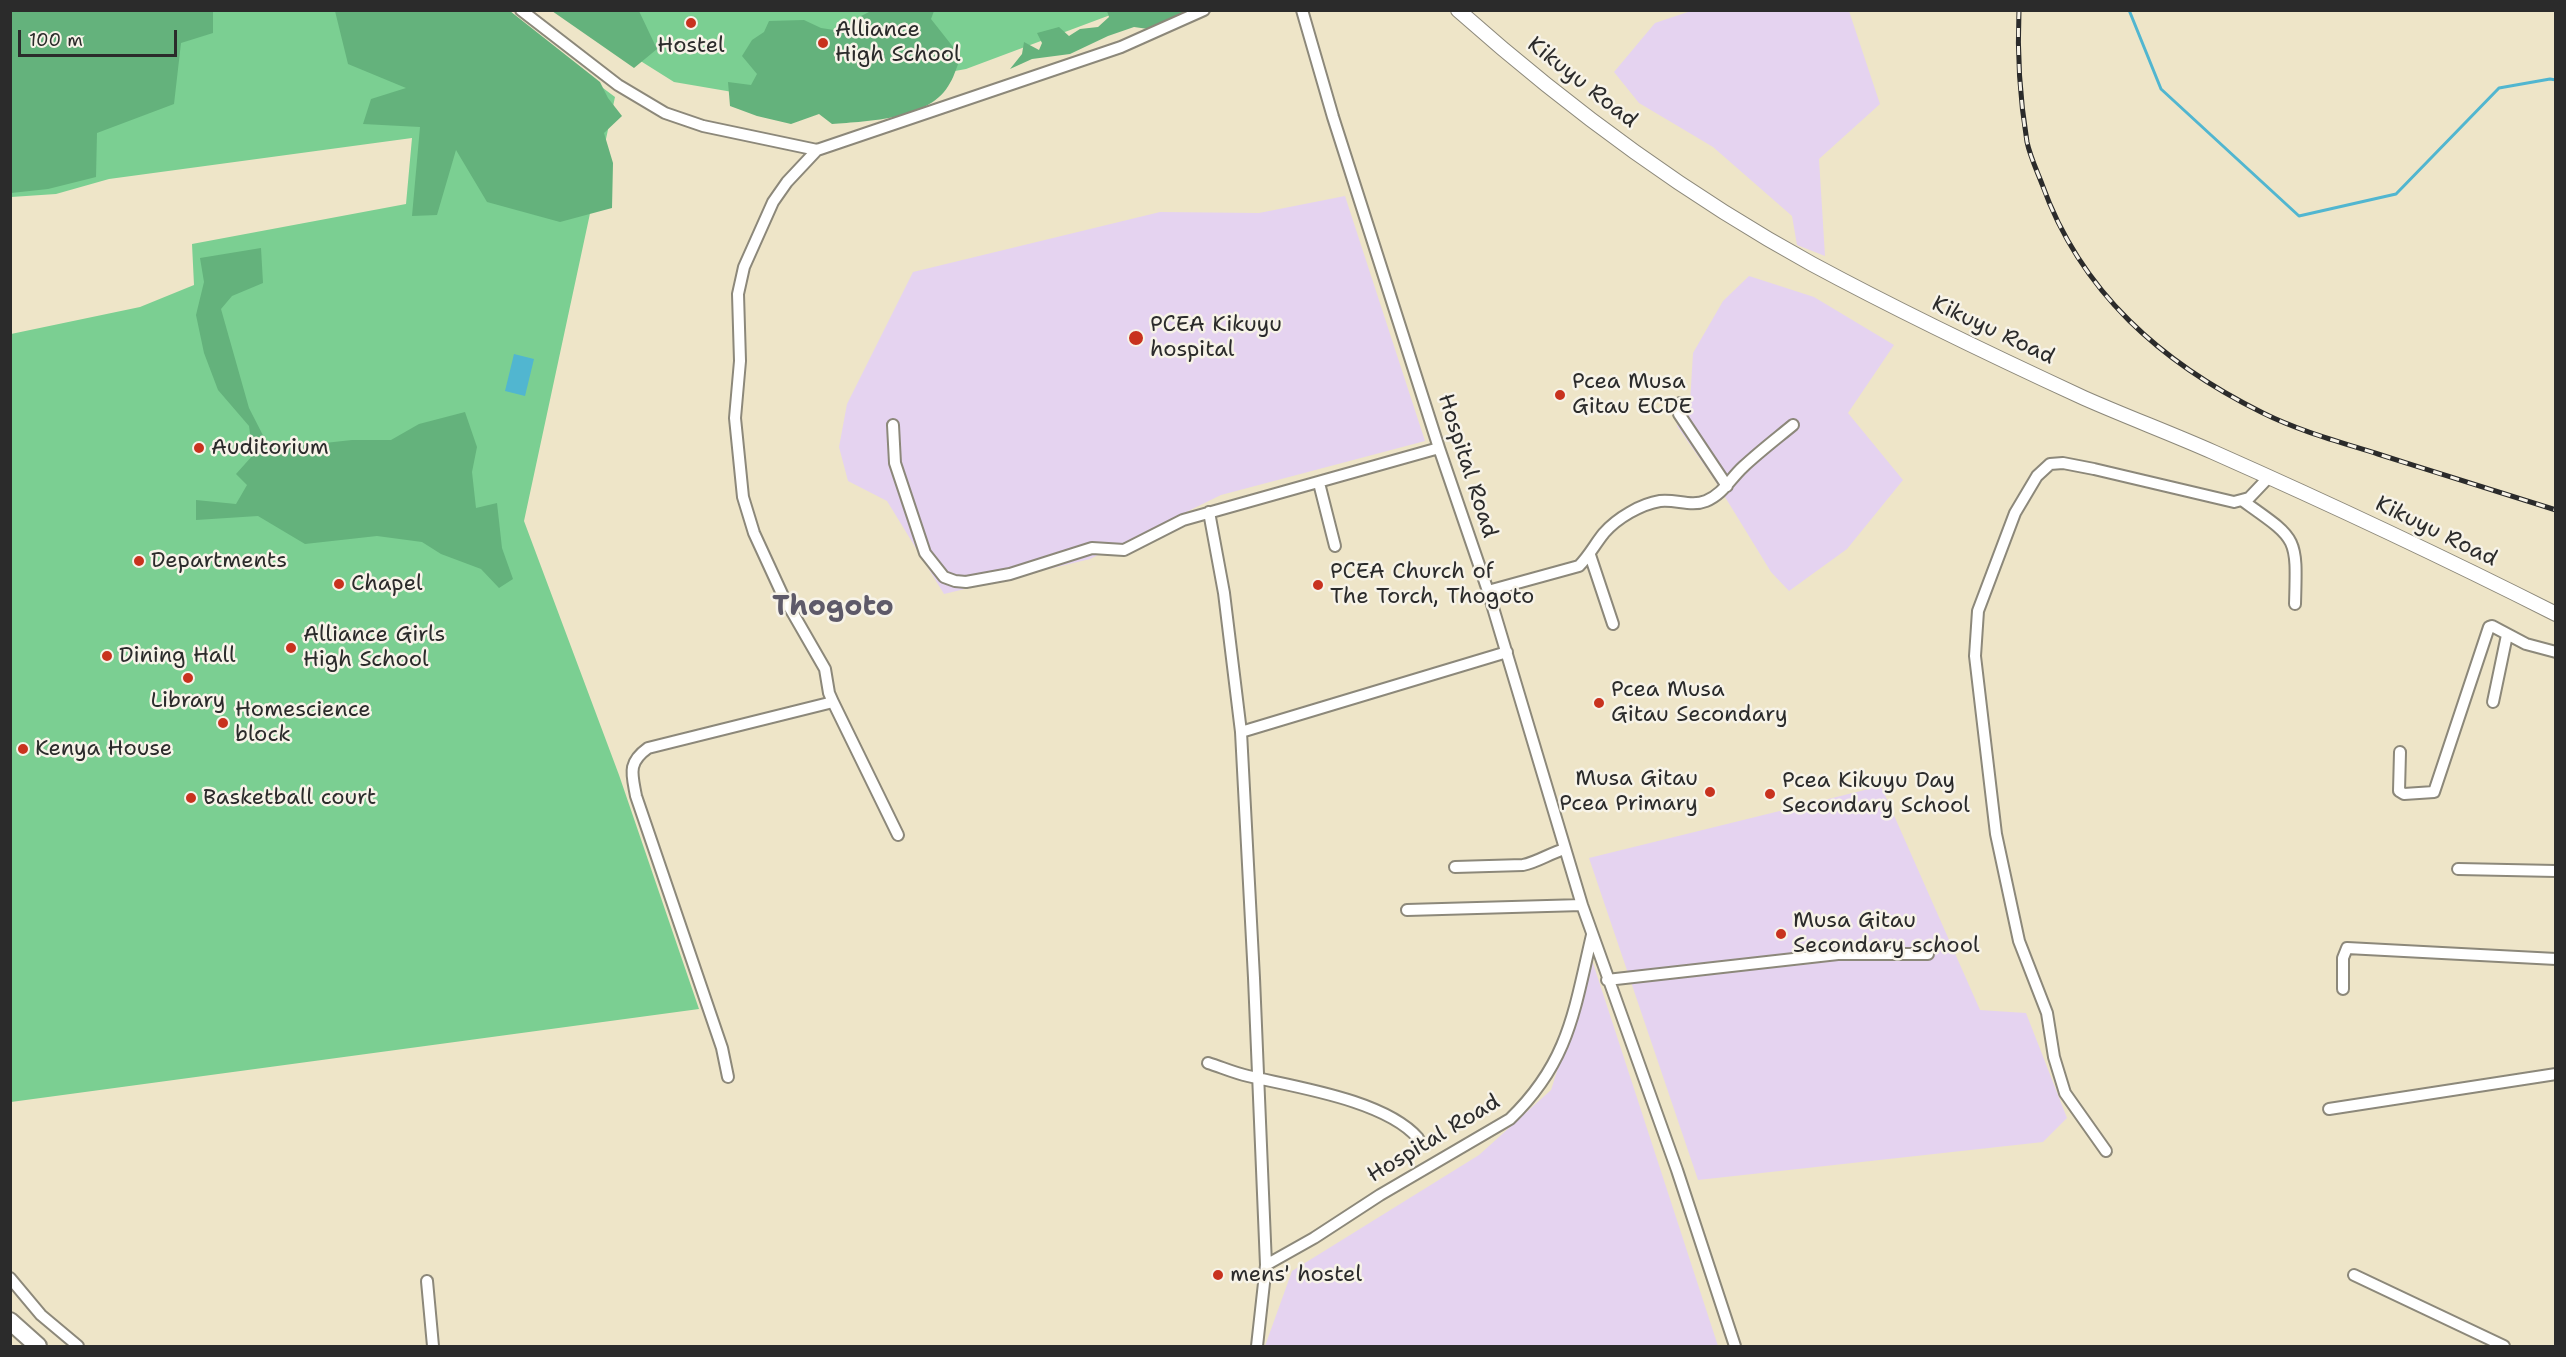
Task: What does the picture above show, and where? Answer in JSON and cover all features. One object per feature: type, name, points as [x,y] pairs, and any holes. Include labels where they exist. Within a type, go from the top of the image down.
[{"type":"highway","points":[[10,1321],[38,1347]]},
{"type":"main road","name":"Kikuyu Road","points":[[1458,10],[1596,122],[1711,203],[1802,258],[1910,315],[2085,398],[2269,477],[2464,568],[2556,614]]},
{"type":"street","points":[[520,10],[618,85],[665,112],[703,126],[817,150]]},
{"type":"street","points":[[898,835],[829,693],[825,669],[783,596],[754,533],[744,497],[735,418],[740,361],[738,294],[744,267],[773,202],[817,150],[1121,47],[1204,10]]},
{"type":"street","name":"Hospital Road","points":[[1302,10],[1333,117],[1439,448],[1488,591],[1582,905],[1677,1170],[1735,1347]]},
{"type":"street","points":[[1680,403],[1679,414],[1727,486]]},
{"type":"street","points":[[893,425],[896,463],[925,553],[944,576],[955,581],[966,582],[1010,574],[1092,548],[1124,550],[1164,528],[1209,512],[1439,448]]},
{"type":"street","points":[[1488,591],[1579,567],[1616,522],[1648,504],[1706,501],[1727,486],[1743,467],[1793,425]]},
{"type":"street","points":[[2106,1151],[2065,1093],[2054,1057],[2047,1012],[2019,941],[1996,834],[1975,656],[1978,611],[2015,513],[2037,476],[2050,464],[2063,463],[2218,498],[2243,501],[2288,535],[2296,558],[2295,604]]},
{"type":"street","points":[[2243,501],[2257,492],[2269,477]]},
{"type":"street","points":[[1319,483],[1335,546]]},
{"type":"street","points":[[1209,512],[1224,593],[1241,732],[1266,1265],[1257,1347]]},
{"type":"street","points":[[1590,555],[1614,624]]},
{"type":"street","points":[[2400,752],[2399,791],[2404,794],[2430,794],[2435,791],[2487,629],[2492,626],[2541,649],[2556,652]]},
{"type":"street","points":[[2493,702],[2507,635]]},
{"type":"street","points":[[1241,732],[1507,652]]},
{"type":"street","points":[[728,1077],[722,1047],[636,796],[632,766],[637,756],[648,748],[833,702]]},
{"type":"street","points":[[1455,867],[1523,865],[1565,849]]},
{"type":"street","points":[[2458,868],[2556,871]]},
{"type":"street","points":[[1407,910],[1582,905]]},
{"type":"street","name":"Hospital Road","points":[[1266,1265],[1510,1119],[1524,1105],[1551,1070],[1561,1050],[1571,1022],[1592,934]]},
{"type":"street","points":[[2343,988],[2343,958],[2347,948],[2556,959]]},
{"type":"street","points":[[1607,980],[1838,954],[1928,954]]},
{"type":"street","points":[[1208,1063],[1258,1078],[1339,1097],[1396,1120],[1410,1129],[1418,1138]]},
{"type":"street","points":[[2329,1109],[2556,1074]]},
{"type":"street","points":[[2354,1275],[2504,1347]]},
{"type":"street","points":[[10,1278],[41,1315],[78,1347]]},
{"type":"street","points":[[427,1281],[433,1347]]},
{"type":"shaded area","points":[[1691,11],[1849,11],[1880,104],[1819,159],[1825,256],[1797,245],[1792,216],[1713,147],[1639,103],[1614,72],[1655,23]]},
{"type":"shaded area","name":"PCEA Kikuyu hospital","points":[[1345,196],[1425,441],[1221,495],[1090,559],[944,594],[887,501],[848,481],[839,447],[847,404],[913,272],[1160,212],[1259,213]]},
{"type":"shaded area","points":[[1749,276],[1814,297],[1894,345],[1848,413],[1903,480],[1847,549],[1789,591],[1771,572],[1714,479],[1677,426],[1690,403],[1693,353],[1723,301]]},
{"type":"shaded area","name":"Musa Gitau Secondary school","points":[[1881,786],[1980,1010],[2026,1013],[2067,1118],[2043,1142],[1698,1180],[1589,858]]},
{"type":"shaded area","points":[[1592,960],[1718,1346],[1265,1346],[1292,1271],[1479,1155],[1551,1090]]},
{"type":"green space","points":[[11,10],[213,11],[213,33],[181,43],[174,104],[97,133],[96,177],[48,189],[11,193]]},
{"type":"green space","name":"Alliance Girls High School","points":[[11,11],[500,11],[615,97],[524,521],[619,775],[699,1009],[11,1102],[11,334],[140,307],[194,285],[192,244],[406,204],[412,138],[109,179],[56,194],[11,197]]},
{"type":"green space","points":[[335,11],[510,11],[600,82],[608,98],[622,116],[604,133],[613,163],[612,208],[560,222],[487,202],[456,150],[437,215],[412,216],[420,127],[363,124],[371,99],[406,88],[348,64]]},
{"type":"green space","points":[[552,11],[639,11],[657,49],[634,68]]},
{"type":"green space","name":"Alliance High School","points":[[561,11],[1121,11],[966,69],[843,91],[756,96],[674,82]]},
{"type":"green space","points":[[871,11],[934,11],[931,19],[961,57],[950,83],[929,105],[897,116],[863,122],[832,124],[819,114],[791,124],[757,116],[730,106],[728,82],[751,85],[757,74],[742,56],[752,40],[764,32],[769,21],[804,20],[821,28],[847,32],[861,16]]},
{"type":"green space","points":[[1107,11],[1190,11],[1148,29],[1134,27],[1108,36],[1070,54],[1032,59],[1010,69],[1022,54],[1024,42],[1039,50],[1042,43],[1037,33],[1059,27],[1069,36],[1080,29],[1098,27],[1109,17]]},
{"type":"green space","points":[[261,248],[263,283],[232,296],[221,309],[249,408],[270,449],[352,440],[391,440],[419,424],[465,412],[477,447],[472,472],[476,508],[497,503],[502,548],[513,579],[499,588],[481,569],[441,554],[422,542],[377,536],[305,544],[258,516],[196,520],[196,500],[236,504],[247,485],[236,474],[253,455],[249,426],[218,390],[204,353],[196,315],[204,282],[200,258]]},
{"type":"water","points":[[514,354],[534,359],[525,396],[505,391]]},
{"type":"waterway","points":[[2129,10],[2161,89],[2299,216],[2396,194],[2499,88],[2550,79],[2556,80]]},
{"type":"railway","points":[[2019,10],[2021,93],[2027,142],[2032,158],[2059,223],[2079,259],[2102,291],[2129,321],[2191,371],[2263,413],[2320,436],[2556,510]]},
{"type":"place","name":"Hostel","points":[[691,23]]},
{"type":"place","name":"Alliance High School","points":[[823,43]]},
{"type":"place","name":"PCEA Kikuyu hospital","points":[[1136,338]]},
{"type":"place","name":"Pcea Musa Gitau ECDE","points":[[1560,395]]},
{"type":"place","name":"Auditorium","points":[[199,448]]},
{"type":"place","name":"Departments","points":[[139,561]]},
{"type":"place","name":"Chapel","points":[[339,584]]},
{"type":"place","name":"PCEA Church of The Torch, Thogoto","points":[[1318,585]]},
{"type":"place","name":"Alliance Girls High School","points":[[291,648]]},
{"type":"place","name":"Dining Hall","points":[[107,656]]},
{"type":"place","name":"Library","points":[[188,678]]},
{"type":"place","name":"Pcea Musa Gitau Secondary","points":[[1599,703]]},
{"type":"place","name":"Homescience block","points":[[223,723]]},
{"type":"place","name":"Kenya House","points":[[23,749]]},
{"type":"place","name":"Musa Gitau Pcea Primary","points":[[1710,792]]},
{"type":"place","name":"Pcea Kikuyu Day Secondary School","points":[[1770,794]]},
{"type":"place","name":"Basketball court","points":[[191,798]]},
{"type":"place","name":"Musa Gitau Secondary school","points":[[1781,934]]},
{"type":"place","name":"mens' hostel","points":[[1218,1275]]},
{"type":"district","name":"Thogoto","points":[[833,608]]}]
